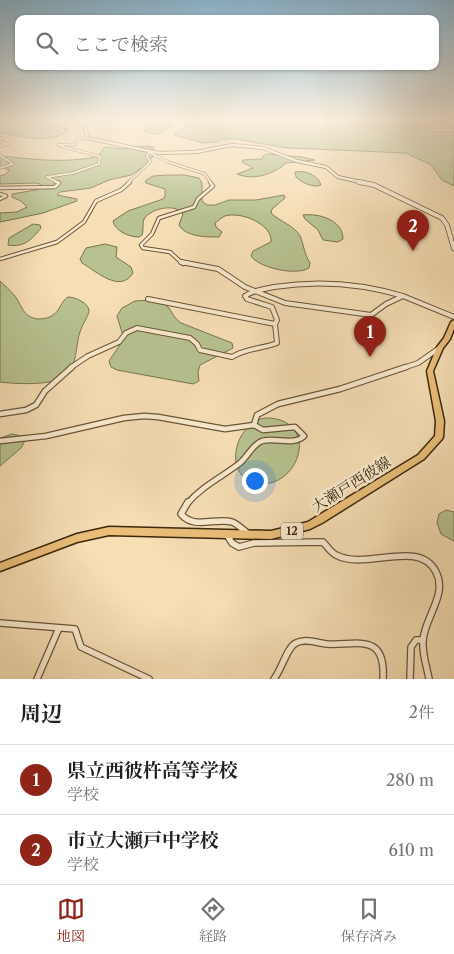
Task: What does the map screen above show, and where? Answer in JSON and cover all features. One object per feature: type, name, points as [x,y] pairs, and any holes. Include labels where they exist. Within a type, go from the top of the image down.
[{"type":"main road","name":"大瀬戸西彼線","points":[[0,567],[77,538],[109,531],[271,535],[310,525],[421,457],[439,438],[440,421],[430,371],[440,347],[451,340],[454,322]]},
{"type":"street","points":[[0,188],[55,187],[59,183],[48,176],[72,173],[99,164],[101,161],[100,157],[88,152]]},
{"type":"street","points":[[149,152],[194,152]]},
{"type":"street","points":[[0,259],[48,246],[84,222],[96,201],[121,190],[149,163],[150,161],[147,156],[149,152]]},
{"type":"street","points":[[149,152],[168,162],[205,174],[213,186],[198,199],[194,207],[159,218],[152,234],[141,245],[143,248],[170,252],[183,264],[218,269],[246,287],[285,303],[338,309],[364,316],[371,315],[386,304],[404,296]]},
{"type":"street","points":[[273,152],[297,161],[321,165],[334,175],[374,184],[442,218],[450,227],[451,246],[454,249]]},
{"type":"street","points":[[0,155],[13,164],[0,168]]},
{"type":"street","points":[[0,194],[6,196],[0,199]]},
{"type":"street","points":[[0,414],[38,404],[44,392],[77,362],[99,349],[119,342],[124,333],[133,329],[147,328],[166,335],[185,335],[198,345],[200,350],[232,357],[241,350],[269,347],[277,343],[275,324],[278,320],[272,307],[247,299],[245,296],[256,291],[298,283],[331,282],[364,285],[404,296],[454,317]]},
{"type":"street","points":[[148,300],[275,324]]},
{"type":"street","points":[[254,425],[257,415],[278,404],[340,390],[384,376],[418,363],[440,347]]},
{"type":"street","points":[[0,441],[48,437],[144,416],[228,430],[237,430],[254,425],[263,430],[295,427],[304,436],[301,439],[295,441],[261,441],[242,462],[204,486],[185,506],[182,514],[186,520],[204,523],[232,522],[251,535]]},
{"type":"street","points":[[227,535],[232,543],[240,547],[254,543],[323,542],[338,557],[350,561],[417,555],[428,560],[436,571],[439,583],[439,597],[428,621],[423,640],[429,679]]},
{"type":"street","points":[[0,623],[75,629],[80,647],[149,679]]},
{"type":"street","points":[[37,679],[59,628]]},
{"type":"street","points":[[410,679],[411,647],[416,640],[423,640]]},
{"type":"street","points":[[274,679],[281,670],[288,650],[295,643],[304,641],[332,644],[366,641],[374,646],[384,665],[383,679]]},
{"type":"green space","points":[[101,152],[156,152],[145,166],[131,175],[109,180],[91,188],[60,192],[57,195],[77,199],[77,201],[43,213],[0,222],[0,213],[17,212],[27,207],[21,201],[12,197],[12,194],[36,190],[42,187],[40,184],[35,183],[0,184],[0,176],[6,174],[9,170],[0,166],[0,156],[74,160],[99,156]]},
{"type":"green space","points":[[375,152],[454,152],[454,186],[442,180],[431,165],[406,153]]},
{"type":"green space","points":[[267,154],[315,160],[286,163],[276,170],[263,175],[250,177],[237,174],[253,168],[242,162],[243,160],[262,159]]},
{"type":"green space","points":[[295,172],[311,174],[317,178],[321,185],[315,186],[305,183],[296,177]]},
{"type":"green space","points":[[184,175],[199,178],[202,183],[202,201],[207,205],[215,205],[229,200],[256,200],[284,195],[285,198],[272,209],[271,213],[298,232],[310,263],[309,268],[296,271],[278,270],[255,260],[251,256],[253,251],[271,242],[270,236],[267,230],[254,220],[239,215],[225,216],[215,223],[216,227],[222,232],[219,237],[208,237],[186,232],[179,225],[183,214],[180,211],[169,208],[164,208],[147,215],[143,221],[142,235],[139,237],[127,235],[116,228],[113,221],[128,211],[163,199],[165,189],[145,181],[153,176]]},
{"type":"green space","points":[[303,215],[316,215],[329,219],[339,227],[343,239],[338,242],[323,240],[318,230]]},
{"type":"green space","points":[[33,224],[40,225],[41,228],[31,239],[23,244],[8,245],[9,238]]},
{"type":"green space","points":[[105,244],[117,247],[116,257],[131,267],[133,273],[128,279],[115,281],[108,279],[82,263],[80,259],[86,248]]},
{"type":"green space","points":[[0,281],[14,295],[26,313],[33,318],[48,318],[57,311],[68,297],[78,299],[87,305],[89,313],[78,338],[72,367],[65,376],[43,383],[0,382]]},
{"type":"green space","points":[[148,300],[162,303],[169,308],[181,323],[232,343],[233,348],[200,365],[198,372],[199,381],[193,384],[117,370],[111,367],[109,361],[124,339],[117,316],[122,308],[135,301]]},
{"type":"green space","points":[[270,418],[286,423],[296,431],[299,443],[298,455],[292,467],[283,477],[271,483],[257,483],[247,479],[240,472],[236,463],[238,443],[249,426],[260,419]]},
{"type":"green space","points":[[12,434],[27,437],[21,448],[0,466],[0,438]]},
{"type":"green space","points":[[446,510],[454,512],[454,541],[441,534],[437,523],[439,514]]},
{"type":"place","name":"市立大瀬戸中学校","points":[[413,251]]},
{"type":"place","name":"県立西彼杵高等学校","points":[[370,357]]}]
